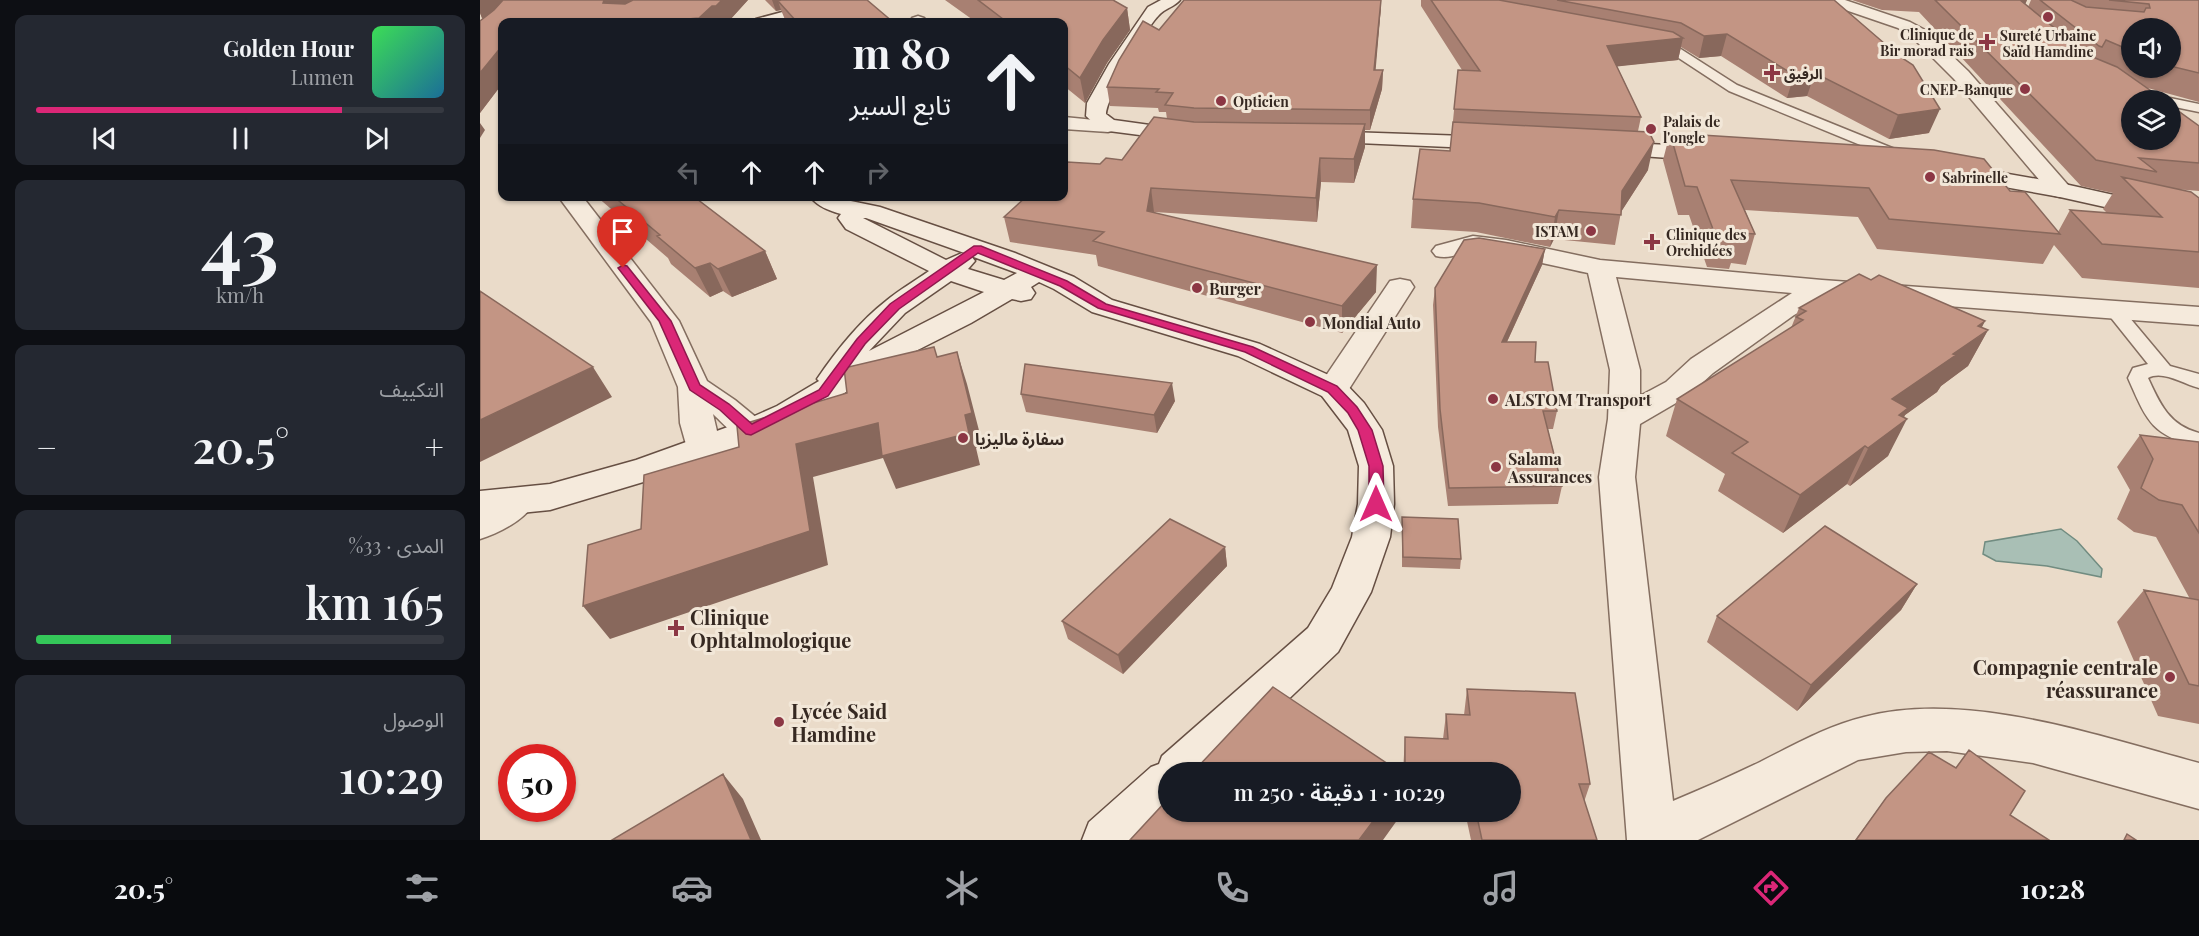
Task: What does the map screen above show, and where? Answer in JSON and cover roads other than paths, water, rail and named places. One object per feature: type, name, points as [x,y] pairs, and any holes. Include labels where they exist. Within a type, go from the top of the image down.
[{"type":"street","points":[[777,18],[845,0]]},
{"type":"street","points":[[1108,126],[1096,116],[1097,103],[1118,64],[1154,10],[1172,0]]},
{"type":"street","points":[[1830,0],[1904,25],[1919,34],[1961,75],[2060,190]]},
{"type":"street","points":[[1068,123],[1108,126],[1153,133],[1208,136]]},
{"type":"street","points":[[1299,137],[1518,144]]},
{"type":"street","points":[[1587,147],[1729,155]]},
{"type":"street","points":[[1865,164],[1922,166],[1970,173],[2060,190],[2199,221]]},
{"type":"street","points":[[573,201],[665,321],[694,387],[697,423],[704,448]]},
{"type":"street","points":[[830,201],[871,212],[977,249],[1064,283],[1102,306]]},
{"type":"street","points":[[830,201],[855,225],[908,254],[948,270],[1008,290],[1054,300],[1102,306],[1249,350],[1333,389],[1353,410],[1365,430],[1376,466],[1376,504],[1371,537],[1351,592],[1323,640],[1190,762]]},
{"type":"street","points":[[1445,251],[1473,244],[1506,248],[1600,268],[1822,288],[2199,316]]},
{"type":"street","points":[[824,393],[861,342],[908,296],[977,249]]},
{"type":"street","points":[[908,254],[908,296]]},
{"type":"street","points":[[1600,268],[1625,370],[1624,419],[1617,477],[1652,838],[1827,752],[1865,738],[1905,730],[1943,730],[2005,735],[2199,786]]},
{"type":"street","points":[[480,504],[550,497],[629,474],[751,430],[824,393],[883,356],[961,317],[1036,273]]},
{"type":"street","points":[[1333,389],[1400,287]]},
{"type":"street","points":[[1624,419],[1677,389],[1702,366],[1822,288]]},
{"type":"street","points":[[961,317],[1054,300]]},
{"type":"street","points":[[694,387],[724,407],[751,430]]},
{"type":"street","points":[[480,525],[517,502]]},
{"type":"street","points":[[1107,840],[1158,792]]},
{"type":"lane","points":[[1643,42],[1672,48],[1734,88],[1922,166]]},
{"type":"lane","points":[[2181,104],[2199,108]]},
{"type":"lane","points":[[2113,309],[2164,371]]},
{"type":"lane","points":[[2199,382],[2179,373],[2164,371],[2145,370],[2140,372],[2138,378],[2159,420],[2170,431],[2199,440]]},
{"type":"lane","points":[[2149,439],[2170,431]]},
{"type":"place","name":"Sureté Urbaine Saïd Hamdine","points":[[2048,17]]},
{"type":"place","name":"Clinique de Bir morad rais","points":[[1987,42]]},
{"type":"place","name":"الرفيق","points":[[1772,73]]},
{"type":"place","name":"CNEP-Banque","points":[[2025,89]]},
{"type":"place","name":"Opticien","points":[[1221,101]]},
{"type":"place","name":"Palais de l'ongle","points":[[1651,129]]},
{"type":"place","name":"Sabrinelle","points":[[1930,177]]},
{"type":"place","name":"ISTAM","points":[[1591,231]]},
{"type":"place","name":"Clinique des Orchidées","points":[[1652,242]]},
{"type":"place","name":"Burger","points":[[1197,288]]},
{"type":"place","name":"Mondial Auto","points":[[1310,322]]},
{"type":"place","name":"ALSTOM Transport","points":[[1493,399]]},
{"type":"place","name":"سفارة ماليزيا","points":[[963,438]]},
{"type":"place","name":"Salama Assurances","points":[[1496,467]]},
{"type":"place","name":"Clinique Ophtalmologique","points":[[676,628]]},
{"type":"place","name":"Compagnie centrale réassurance","points":[[2170,677]]},
{"type":"place","name":"Lycée Said Hamdine","points":[[779,722]]}]
